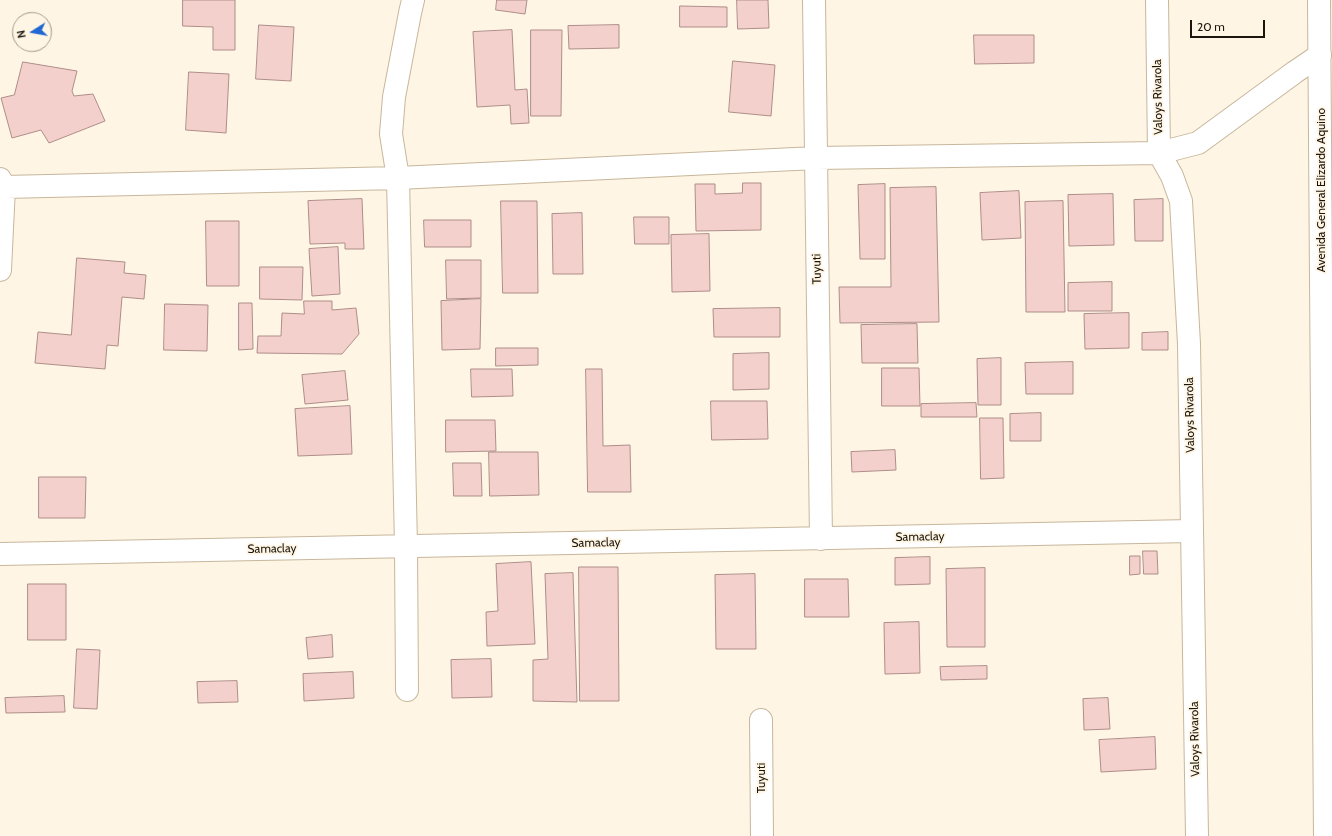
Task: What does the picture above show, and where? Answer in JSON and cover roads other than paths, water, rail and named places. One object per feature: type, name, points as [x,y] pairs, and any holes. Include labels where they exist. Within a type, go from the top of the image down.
[{"type":"street","points":[[407,690],[406,546],[398,178],[392,134],[394,98],[413,0]]},
{"type":"street","name":"Tuyuti","points":[[814,0],[821,539]]},
{"type":"street","name":"Valoys Rivarola","points":[[1156,0],[1160,153],[1172,176],[1181,201],[1189,344],[1197,836]]},
{"type":"street","name":"Avenida General Elizardo Aquino","points":[[1319,0],[1328,686],[1326,836]]},
{"type":"street","points":[[0,270],[2,183],[398,178],[816,158],[1160,153],[1198,143],[1320,55]]},
{"type":"street","name":"Samaclay","points":[[0,554],[1192,531]]},
{"type":"street","name":"Tuyuti","points":[[761,720],[762,836]]}]
